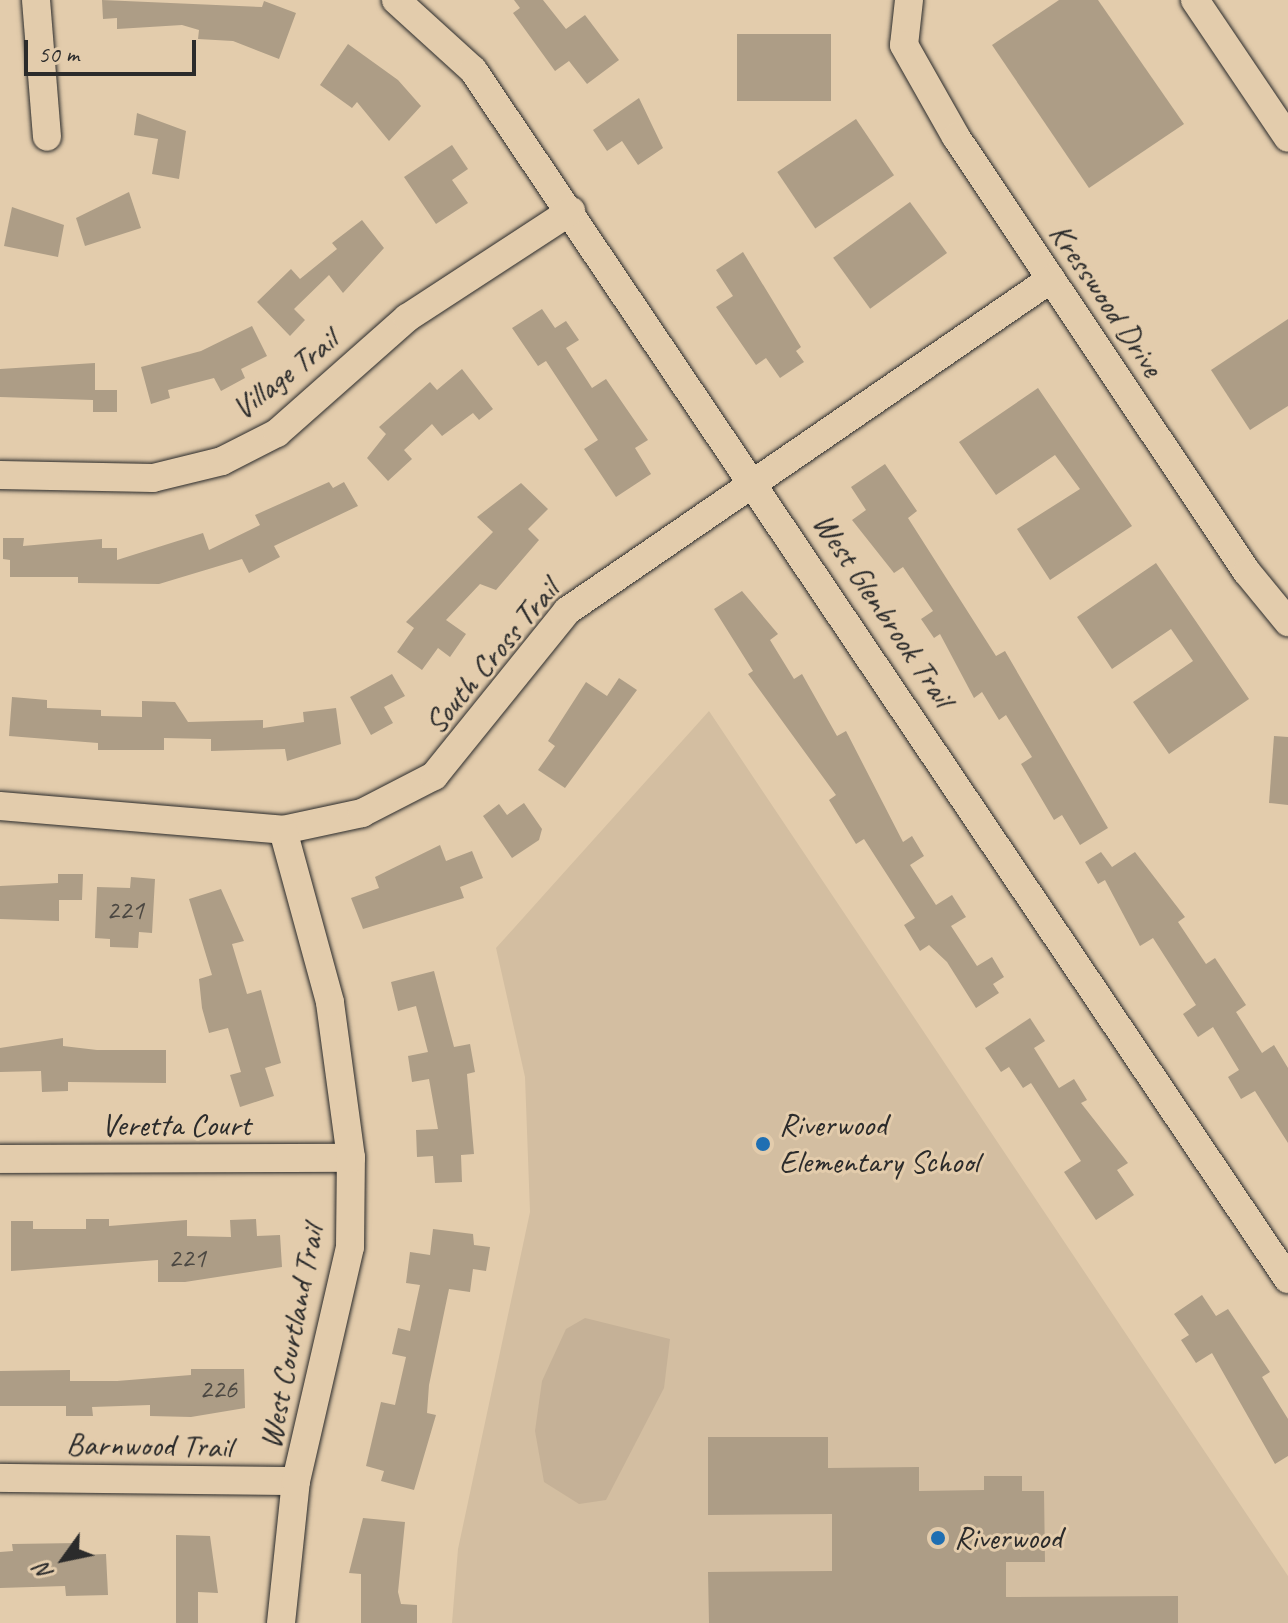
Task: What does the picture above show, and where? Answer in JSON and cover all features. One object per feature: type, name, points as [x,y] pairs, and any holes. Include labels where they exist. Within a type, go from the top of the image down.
[{"type":"street","points":[[36,0],[47,137]]},
{"type":"street","name":"West Glenbrook Trail","points":[[396,0],[473,70],[755,480],[1288,1279]]},
{"type":"street","name":"Kresswood Drive","points":[[909,0],[904,45],[1051,279],[1247,572],[1288,622]]},
{"type":"street","points":[[1195,0],[1288,138]]},
{"type":"street","name":"Village Trail","points":[[0,475],[153,478],[222,461],[277,433],[407,318],[571,211]]},
{"type":"street","name":"South Cross Trail","points":[[0,806],[283,830],[362,813],[434,776],[567,611],[1051,279]]},
{"type":"street","name":"West Courtland Trail","points":[[281,1623],[296,1481],[350,1247],[351,1158],[330,1002],[283,830]]},
{"type":"street","name":"Veretta Court","points":[[0,1159],[351,1158]]},
{"type":"street","name":"Barnwood Trail","points":[[0,1478],[296,1481]]},
{"type":"shaded area","name":"Riverwood Elementary School","points":[[709,711],[1288,1576],[1288,1623],[452,1623],[458,1549],[530,1212],[525,1077],[496,948]]},
{"type":"shaded area","points":[[585,1318],[670,1339],[664,1388],[606,1500],[579,1504],[544,1482],[535,1431],[542,1381],[566,1329]]},
{"type":"building","points":[[102,0],[262,7],[264,1],[296,13],[279,59],[233,41],[198,39],[199,30],[182,25],[117,29],[117,18],[103,19]]},
{"type":"building","points":[[514,0],[543,0],[566,29],[585,15],[619,60],[587,84],[569,61],[555,71],[513,13],[520,8]]},
{"type":"building","points":[[1059,0],[1098,0],[1184,124],[1089,188],[992,45]]},
{"type":"building","points":[[737,34],[831,34],[831,101],[737,101]]},
{"type":"building","points":[[348,44],[398,80],[421,106],[389,141],[357,102],[352,108],[320,85]]},
{"type":"building","points":[[639,98],[663,148],[638,165],[622,141],[607,151],[593,130]]},
{"type":"building","points":[[137,113],[186,131],[179,179],[152,174],[158,139],[134,135]]},
{"type":"building","points":[[856,119],[894,175],[815,228],[777,172]]},
{"type":"building","points":[[452,145],[468,169],[452,180],[468,203],[436,224],[404,177]]},
{"type":"building","points":[[129,192],[141,228],[85,246],[76,218]]},
{"type":"building","points":[[910,202],[947,253],[870,309],[833,258]]},
{"type":"building","points":[[12,207],[64,225],[58,257],[4,246]]},
{"type":"building","points":[[362,220],[384,248],[343,293],[329,275],[294,309],[305,320],[290,336],[257,302],[291,269],[300,279],[337,249],[332,243]]},
{"type":"building","points":[[743,252],[801,347],[796,351],[804,362],[780,378],[766,358],[756,365],[716,307],[733,296],[716,270]]},
{"type":"building","points":[[542,309],[555,328],[566,321],[579,340],[566,348],[592,388],[606,379],[648,440],[635,448],[651,474],[616,497],[584,449],[598,440],[546,361],[538,366],[512,328]]},
{"type":"building","points":[[1288,319],[1288,406],[1250,430],[1211,370]]},
{"type":"building","points":[[252,326],[267,356],[241,369],[245,378],[221,391],[214,378],[168,390],[170,398],[151,404],[141,367],[201,351]]},
{"type":"building","points":[[95,363],[95,390],[117,390],[117,412],[93,412],[93,400],[0,397],[0,369]]},
{"type":"building","points":[[462,369],[493,409],[479,420],[473,413],[442,436],[432,424],[404,450],[412,459],[388,481],[367,458],[386,434],[379,427],[430,382],[437,390]]},
{"type":"building","points":[[1038,388],[1132,526],[1050,580],[1017,529],[1080,489],[1055,455],[996,495],[959,442]]},
{"type":"building","points":[[885,464],[917,511],[908,518],[996,656],[1005,651],[1108,828],[1080,845],[1062,815],[1054,820],[1021,764],[1032,757],[1006,715],[999,720],[982,692],[974,698],[940,634],[934,638],[921,619],[933,611],[903,567],[894,573],[852,520],[866,510],[851,487]]},
{"type":"building","points":[[329,482],[333,488],[344,482],[358,506],[274,546],[280,557],[249,573],[242,559],[159,584],[78,583],[78,577],[10,577],[10,560],[3,559],[3,538],[24,538],[23,546],[102,539],[102,548],[117,548],[117,560],[203,533],[209,550],[260,525],[255,515]]},
{"type":"building","points":[[521,483],[548,509],[528,529],[539,540],[496,590],[480,584],[446,620],[466,634],[450,657],[438,648],[422,670],[397,652],[414,628],[406,622],[493,532],[477,517]]},
{"type":"building","points":[[1156,563],[1249,699],[1169,754],[1133,702],[1193,661],[1171,629],[1112,669],[1077,617]]},
{"type":"building","points":[[742,591],[778,634],[770,640],[794,679],[802,674],[837,736],[846,731],[903,842],[912,836],[924,856],[910,865],[936,905],[952,895],[966,917],[951,926],[977,966],[992,957],[1004,977],[993,984],[999,993],[976,1008],[947,962],[929,945],[920,951],[904,925],[915,918],[864,839],[856,844],[829,800],[836,795],[748,674],[753,671],[714,609]]},
{"type":"building","points":[[392,674],[405,696],[384,707],[393,723],[371,735],[350,697]]},
{"type":"building","points":[[619,678],[637,690],[565,788],[538,770],[555,746],[548,741],[586,682],[607,696]]},
{"type":"building","points":[[12,697],[47,700],[47,708],[101,710],[101,716],[142,717],[142,701],[175,702],[188,722],[263,720],[263,728],[304,722],[303,712],[336,708],[341,744],[287,761],[285,749],[211,751],[211,739],[164,738],[164,750],[98,750],[98,743],[9,736]]},
{"type":"building","points":[[1274,736],[1288,737],[1288,805],[1269,803]]},
{"type":"building","points":[[524,803],[542,829],[539,840],[512,858],[483,816],[499,804],[507,815]]},
{"type":"building","points":[[440,845],[446,861],[472,851],[483,878],[460,887],[464,898],[363,929],[351,898],[379,888],[375,877]]},
{"type":"building","points":[[1101,852],[1112,867],[1135,852],[1185,917],[1178,922],[1206,964],[1215,958],[1246,1005],[1236,1012],[1262,1053],[1274,1045],[1288,1068],[1288,1143],[1255,1091],[1241,1099],[1228,1077],[1239,1070],[1213,1027],[1198,1037],[1183,1014],[1196,1005],[1153,938],[1140,946],[1105,880],[1098,884],[1085,862]]},
{"type":"building","points":[[58,874],[83,874],[82,900],[59,900],[59,921],[0,919],[0,886],[58,883]]},
{"type":"building","points":[[131,877],[155,879],[152,933],[139,932],[138,948],[110,947],[110,939],[95,938],[97,887],[130,888]]},
{"type":"building","points":[[221,889],[244,941],[232,944],[247,994],[261,990],[281,1063],[265,1068],[274,1096],[240,1107],[230,1075],[241,1072],[228,1028],[209,1033],[202,1008],[199,979],[212,975],[189,899]]},
{"type":"building","points":[[434,971],[454,1047],[470,1044],[475,1072],[467,1074],[474,1154],[461,1155],[462,1182],[435,1183],[433,1156],[417,1157],[416,1130],[438,1129],[429,1079],[412,1082],[408,1056],[428,1052],[416,1006],[398,1011],[391,982]]},
{"type":"building","points":[[1030,1018],[1045,1041],[1034,1048],[1059,1088],[1074,1079],[1087,1100],[1081,1103],[1128,1163],[1117,1170],[1134,1195],[1096,1220],[1064,1172],[1081,1161],[1031,1083],[1023,1088],[1009,1067],[1001,1072],[985,1048]]},
{"type":"building","points":[[63,1038],[63,1046],[97,1050],[166,1050],[166,1083],[68,1082],[68,1091],[42,1092],[41,1071],[0,1072],[0,1048]]},
{"type":"building","points":[[86,1219],[109,1219],[109,1226],[187,1220],[187,1236],[231,1237],[230,1220],[256,1219],[257,1236],[280,1235],[282,1267],[185,1282],[158,1282],[158,1260],[11,1271],[11,1221],[33,1221],[33,1229],[86,1229]]},
{"type":"building","points":[[433,1229],[473,1234],[474,1245],[490,1247],[486,1271],[473,1269],[470,1292],[449,1289],[429,1385],[427,1413],[436,1415],[414,1490],[381,1481],[384,1471],[366,1466],[381,1402],[395,1405],[406,1357],[392,1354],[398,1328],[410,1331],[420,1285],[406,1283],[410,1252],[430,1255]]},
{"type":"building","points":[[1202,1295],[1216,1316],[1228,1309],[1270,1372],[1262,1377],[1288,1419],[1288,1456],[1275,1464],[1212,1353],[1196,1363],[1181,1340],[1189,1335],[1174,1314]]},
{"type":"building","points":[[191,1369],[244,1369],[245,1408],[191,1417],[150,1416],[150,1405],[92,1407],[93,1416],[66,1416],[66,1406],[0,1406],[0,1371],[70,1370],[70,1381],[117,1381],[191,1375]]},
{"type":"building","name":"Riverwood","points":[[708,1437],[828,1437],[828,1468],[919,1467],[919,1491],[984,1490],[984,1476],[1022,1476],[1022,1491],[1044,1491],[1045,1562],[1006,1562],[1006,1597],[1178,1596],[1178,1623],[709,1623],[708,1572],[832,1571],[832,1514],[708,1515]]},
{"type":"building","points":[[363,1518],[405,1522],[398,1592],[401,1604],[417,1605],[417,1623],[361,1623],[361,1574],[349,1573]]},
{"type":"building","points":[[176,1535],[210,1536],[218,1593],[198,1592],[198,1623],[176,1623]]},
{"type":"building","points":[[79,1543],[79,1555],[106,1554],[108,1595],[66,1596],[65,1586],[0,1588],[0,1552],[13,1551],[12,1544]]},
{"type":"place","name":"Riverwood Elementary School","points":[[763,1144]]},
{"type":"place","name":"Riverwood","points":[[938,1538]]}]
